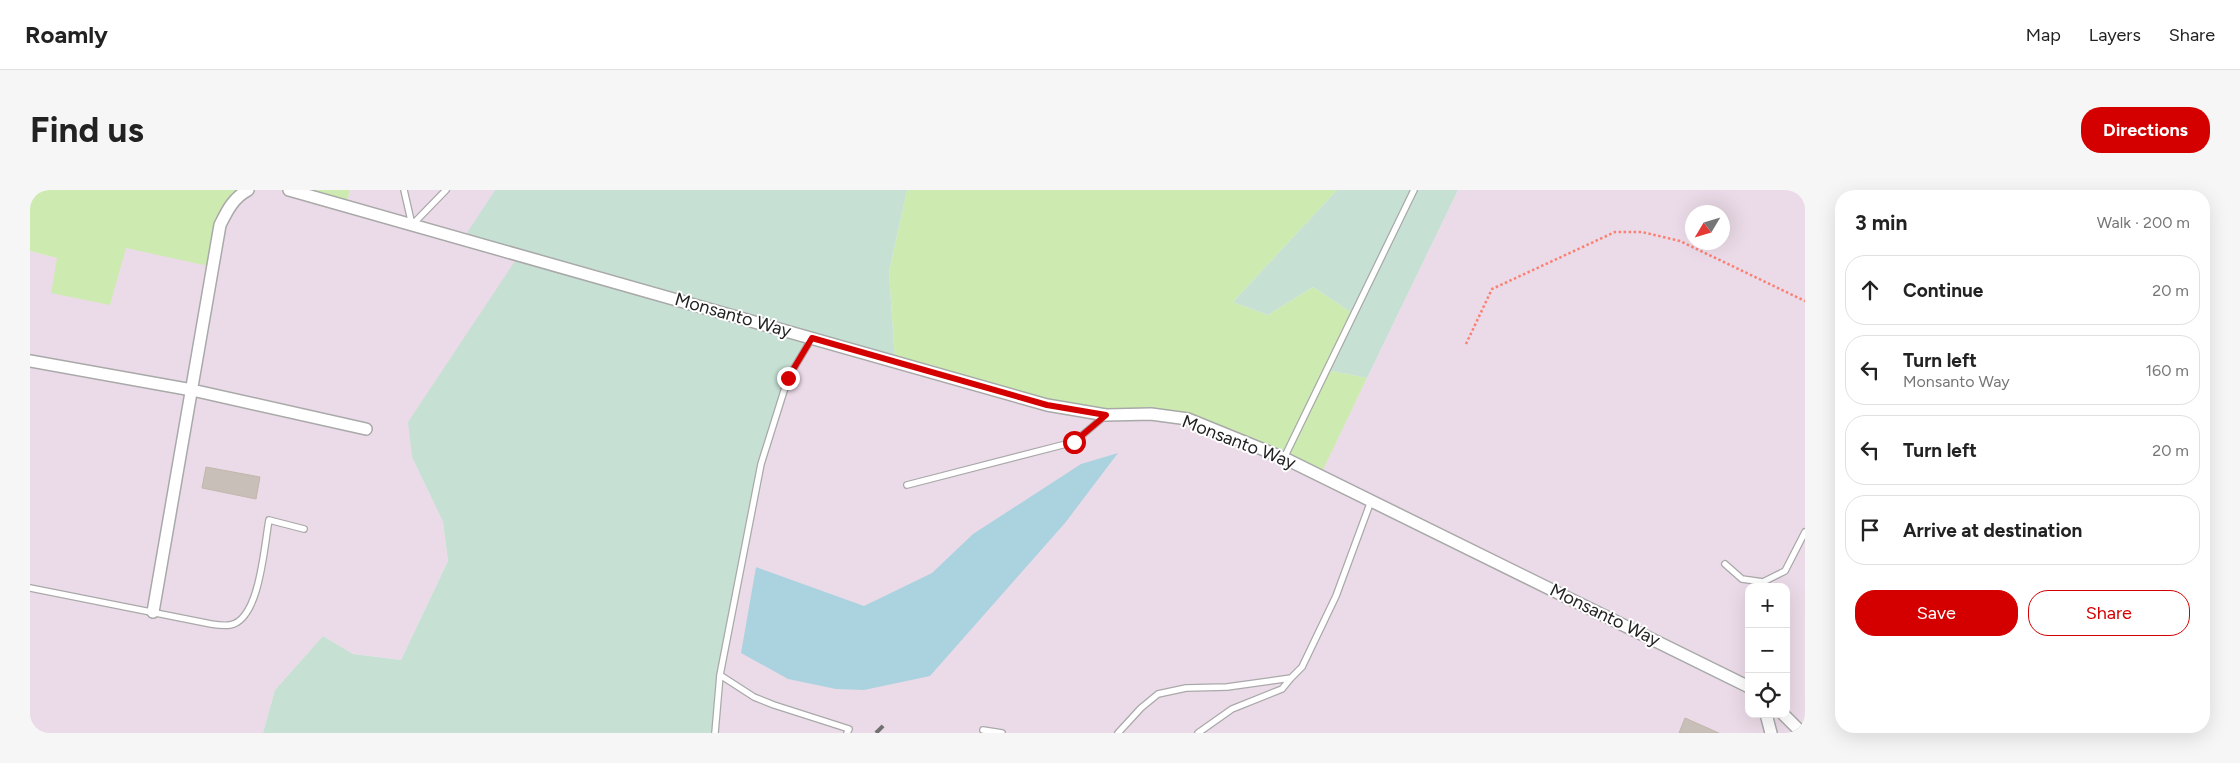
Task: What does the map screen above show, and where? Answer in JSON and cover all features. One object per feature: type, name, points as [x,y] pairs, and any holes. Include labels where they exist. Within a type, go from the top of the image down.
[{"type":"street","points":[[153,612],[220,226],[231,204],[240,194],[248,190]]},
{"type":"street","name":"Monsanto Way","points":[[289,190],[1047,405],[1106,415],[1151,414],[1188,419],[1284,458],[1745,685]]},
{"type":"street","points":[[30,361],[192,390],[366,429]]},
{"type":"street","points":[[1767,718],[1771,733]]},
{"type":"street","points":[[1787,718],[1802,733]]},
{"type":"lane","points":[[404,190],[412,224]]},
{"type":"lane","points":[[412,224],[446,190]]},
{"type":"lane","points":[[1284,458],[1414,190]]},
{"type":"lane","points":[[715,733],[720,675],[761,464],[788,378],[812,338]]},
{"type":"lane","points":[[907,485],[1074,442],[1106,415]]},
{"type":"lane","points":[[1198,733],[1232,709],[1282,689],[1302,667],[1336,596],[1371,501]]},
{"type":"lane","points":[[30,588],[210,624],[231,625],[248,615],[256,598],[269,520],[304,529]]},
{"type":"lane","points":[[1725,564],[1742,579],[1763,582],[1785,571],[1805,532]]},
{"type":"lane","points":[[720,675],[754,697],[849,729],[847,733]]},
{"type":"lane","points":[[1118,733],[1141,708],[1158,694],[1186,688],[1227,687],[1291,678]]},
{"type":"lane","points":[[983,730],[1002,733]]},
{"type":"path","points":[[1466,344],[1492,289],[1615,232],[1642,232],[1680,241],[1805,301]]},
{"type":"shaded area","points":[[248,190],[289,190],[346,206],[350,190],[495,190],[464,239],[519,255],[412,457],[443,522],[448,561],[401,660],[353,654],[323,636],[275,690],[263,733],[30,733],[30,251],[57,258],[126,248],[220,225]]},
{"type":"shaded area","points":[[1458,190],[1805,190],[1805,733],[715,733],[720,675],[761,464],[788,378],[812,338],[1188,419],[1320,475]]},
{"type":"green space","points":[[30,190],[248,190],[231,204],[213,267],[126,248],[110,305],[51,293],[57,258],[30,251]]},
{"type":"green space","points":[[289,190],[350,190],[346,206]]},
{"type":"green space","points":[[495,190],[907,190],[889,272],[895,362],[813,338],[788,378],[761,464],[720,675],[715,733],[263,733],[275,690],[323,636],[353,654],[401,660],[448,561],[443,522],[412,457],[408,422],[519,255],[463,239]]},
{"type":"green space","points":[[907,190],[1337,190],[1233,302],[1268,315],[1313,287],[1354,314],[1327,370],[1367,378],[1320,476],[1188,419],[1106,415],[895,362],[889,272]]},
{"type":"green space","points":[[1337,190],[1458,190],[1367,378],[1327,370],[1354,314],[1313,287],[1268,315],[1233,302]]},
{"type":"water","points":[[1118,453],[1065,523],[930,676],[864,690],[836,689],[788,679],[741,653],[756,567],[864,606],[932,573],[973,534],[1081,464]]},
{"type":"building","points":[[206,467],[260,477],[256,499],[202,488]]},
{"type":"building","points":[[1685,718],[1719,733],[1679,733]]},
{"type":"railway","points":[[876,733],[886,723]]},
{"type":"route","points":[[788,378],[812,338],[1047,405],[1106,415],[1074,442]]}]
